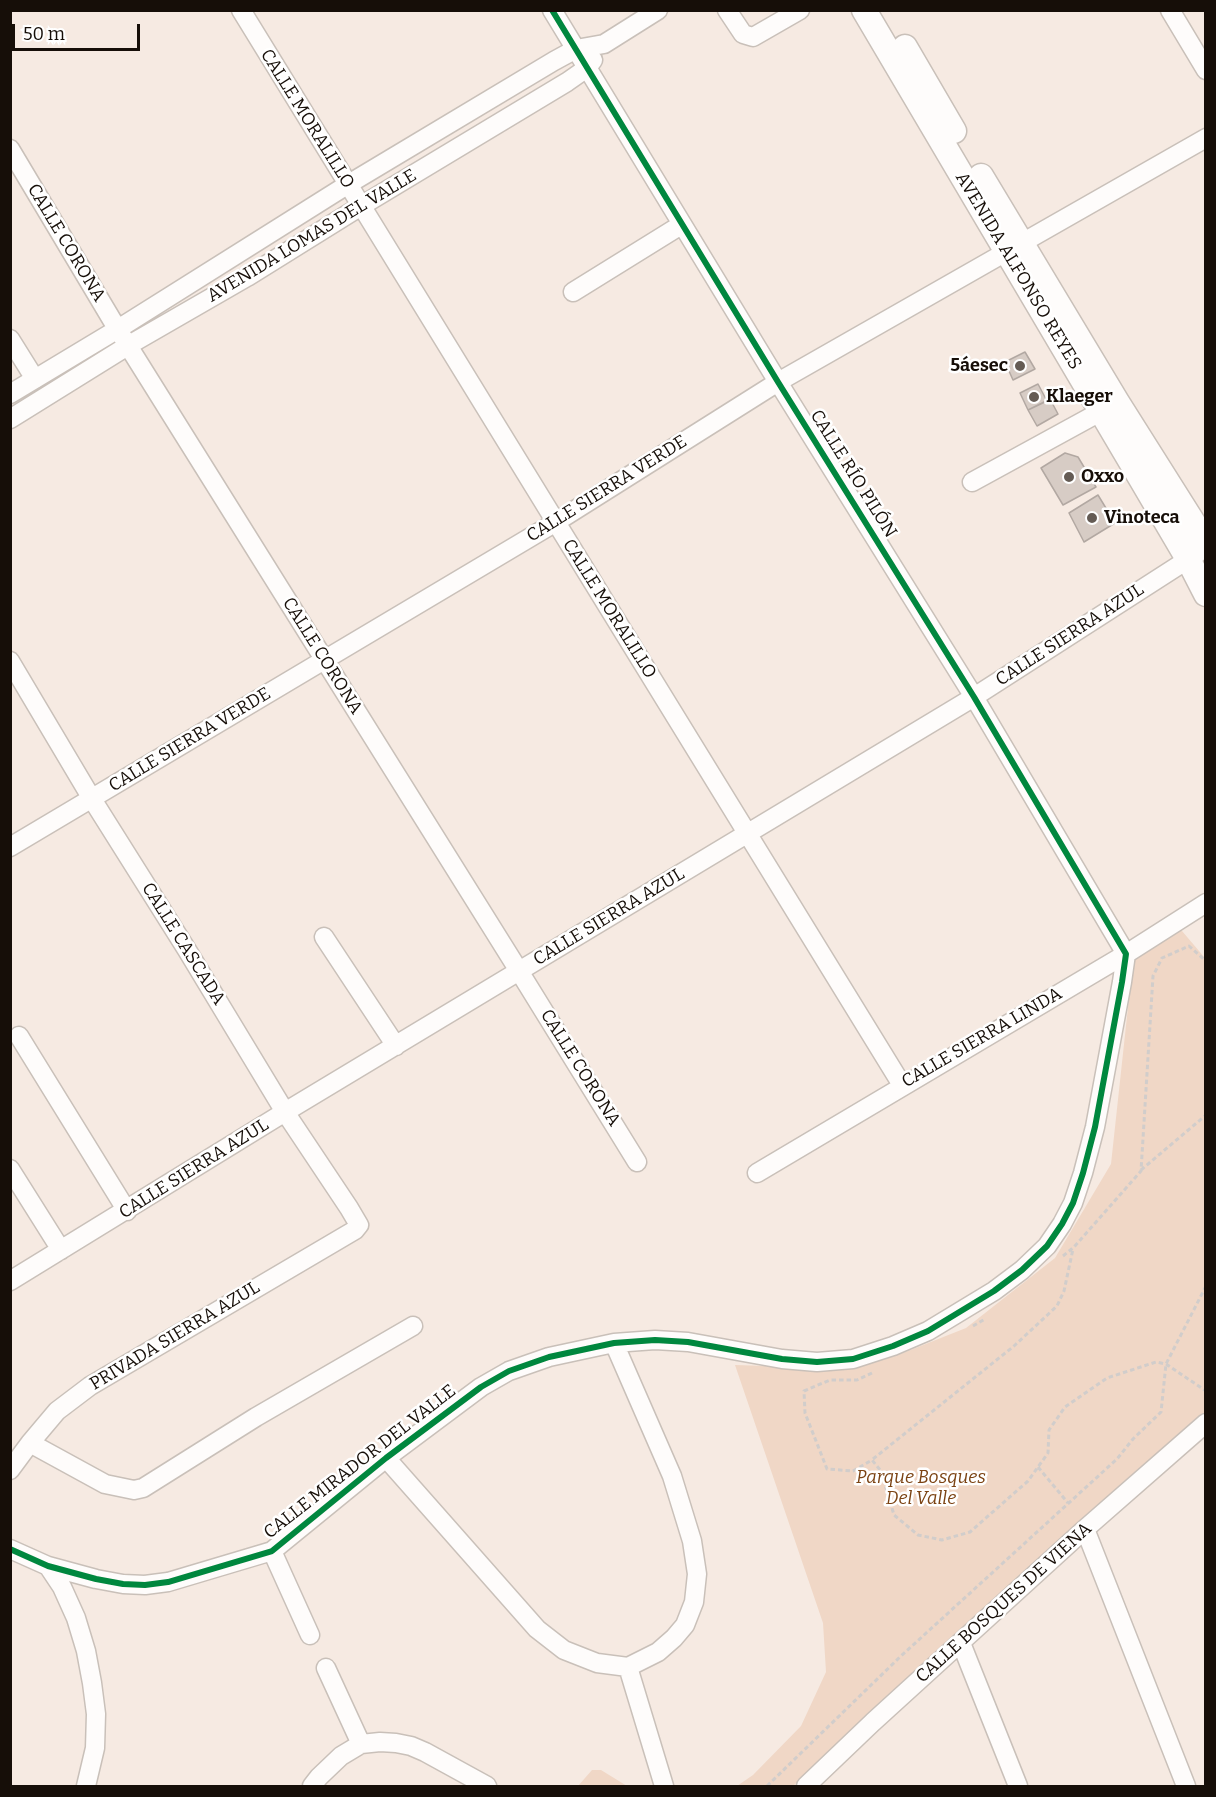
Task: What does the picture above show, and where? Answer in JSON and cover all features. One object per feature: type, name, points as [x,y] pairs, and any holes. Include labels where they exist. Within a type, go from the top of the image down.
[{"type":"main road","name":"AVENIDA ALFONSO REYES","points":[[864,10],[1014,246],[1197,554],[1206,594]]},
{"type":"main road","name":"AVENIDA ALFONSO REYES","points":[[883,10],[932,91],[1014,246]]},
{"type":"main road","name":"AVENIDA ALFONSO REYES","points":[[1109,407],[1206,543]]},
{"type":"street","name":"CALLE MORALILLO","points":[[241,10],[902,1085]]},
{"type":"street","name":"CALLE RÍO PILÓN","points":[[552,10],[681,225],[974,697],[1126,954]]},
{"type":"street","name":"AVENIDA LOMAS DEL VALLE","points":[[10,394],[347,185],[576,49],[604,44],[658,10]]},
{"type":"street","points":[[727,10],[743,34],[753,38],[800,10]]},
{"type":"street","points":[[1170,10],[1206,70]]},
{"type":"street","name":"AVENIDA LOMAS DEL VALLE","points":[[10,419],[129,345],[247,277],[587,68],[604,44]]},
{"type":"street","name":"CALLE SIERRA VERDE","points":[[10,847],[556,522],[778,382],[1206,138]]},
{"type":"street","name":"CALLE CORONA","points":[[10,149],[118,329],[637,1162]]},
{"type":"street","points":[[573,292],[681,225]]},
{"type":"street","points":[[10,339],[35,379]]},
{"type":"street","points":[[972,482],[1109,407]]},
{"type":"street","name":"CALLE SIERRA AZUL","points":[[10,1281],[519,970],[974,697],[1197,554]]},
{"type":"street","name":"CALLE CASCADA","points":[[10,661],[92,799],[285,1112],[358,1225]]},
{"type":"street","name":"CALLE SIERRA LINDA","points":[[757,1173],[1126,954],[1206,903]]},
{"type":"street","points":[[324,938],[396,1046]]},
{"type":"street","name":"CALLE MIRADOR DEL VALLE","points":[[10,1549],[48,1566],[96,1579],[145,1585],[168,1582],[272,1551],[386,1458],[481,1387],[509,1371],[549,1357],[614,1343],[654,1340],[688,1342],[782,1359],[817,1362],[853,1359],[893,1346],[928,1331],[1001,1286],[1022,1270],[1047,1246],[1062,1224],[1073,1203],[1095,1127],[1126,954]]},
{"type":"street","points":[[18,1036],[127,1211]]},
{"type":"street","points":[[10,1168],[60,1250]]},
{"type":"street","name":"PRIVADA SIERRA AZUL","points":[[10,1470],[57,1411],[90,1386],[355,1230],[358,1225]]},
{"type":"street","points":[[30,1443],[105,1484],[134,1490],[143,1488],[256,1418],[413,1326]]},
{"type":"street","points":[[386,1458],[537,1629],[564,1650],[597,1663],[628,1667],[658,1652],[685,1625],[694,1602],[697,1574],[692,1541],[672,1476],[614,1343]]},
{"type":"street","name":"CALLE BOSQUES DE VIENA","points":[[810,1785],[873,1722],[1084,1529],[1205,1426]]},
{"type":"street","points":[[1084,1529],[1186,1786]]},
{"type":"street","points":[[272,1551],[310,1635]]},
{"type":"street","points":[[48,1566],[62,1587],[76,1618],[86,1651],[92,1683],[96,1714],[94,1748],[86,1786]]},
{"type":"street","points":[[961,1643],[1018,1786]]},
{"type":"street","points":[[628,1667],[664,1786]]},
{"type":"street","points":[[326,1668],[361,1744]]},
{"type":"street","points":[[312,1786],[341,1756],[361,1744],[396,1743],[425,1752],[487,1786]]},
{"type":"path","points":[[1141,1171],[1206,1115]]},
{"type":"path","points":[[872,1460],[1014,1346],[1057,1306],[1064,1291],[1074,1247]]},
{"type":"path","points":[[767,1786],[901,1656],[1117,1459],[1132,1439],[1161,1412],[1166,1364],[1206,1286]]},
{"type":"path","points":[[1049,1430],[1065,1407],[1107,1378],[1156,1362],[1166,1364],[1206,1391]]},
{"type":"path","points":[[1038,1467],[1068,1503]]},
{"type":"green space","name":"Parque Bosques Del Valle","points":[[1168,926],[1182,931],[1205,958],[1205,1415],[793,1786],[737,1786],[753,1775],[801,1726],[826,1672],[823,1623],[735,1365],[830,1368],[903,1353],[966,1328],[1055,1258],[1111,1164],[1134,952]]},
{"type":"green space","points":[[592,1770],[601,1770],[627,1786],[578,1786]]},
{"type":"building","name":"5áesec","points":[[1025,352],[1035,369],[1013,380],[1005,362]]},
{"type":"building","name":"Klaeger","points":[[1038,384],[1047,401],[1028,410],[1020,393]]},
{"type":"building","points":[[1050,399],[1058,414],[1037,426],[1028,410]]},
{"type":"building","name":"Oxxo","points":[[1065,453],[1078,457],[1096,487],[1063,505],[1041,468]]},
{"type":"building","name":"Vinoteca","points":[[1098,495],[1115,523],[1084,542],[1069,513]]},
{"type":"cycle path","points":[[10,1549],[48,1566],[96,1579],[145,1585],[168,1582],[272,1551],[386,1458],[481,1387],[509,1371],[549,1357],[614,1343],[655,1340],[688,1342],[782,1359],[817,1362],[853,1359],[893,1346],[928,1331],[994,1291],[1022,1270],[1047,1246],[1073,1203],[1095,1127],[1126,954],[974,697],[778,382],[552,10]]},
{"type":"place","name":"5áesec","points":[[1020,366]]},
{"type":"place","name":"Klaeger","points":[[1034,397]]},
{"type":"place","name":"Oxxo","points":[[1069,477]]},
{"type":"place","name":"Vinoteca","points":[[1092,518]]}]
